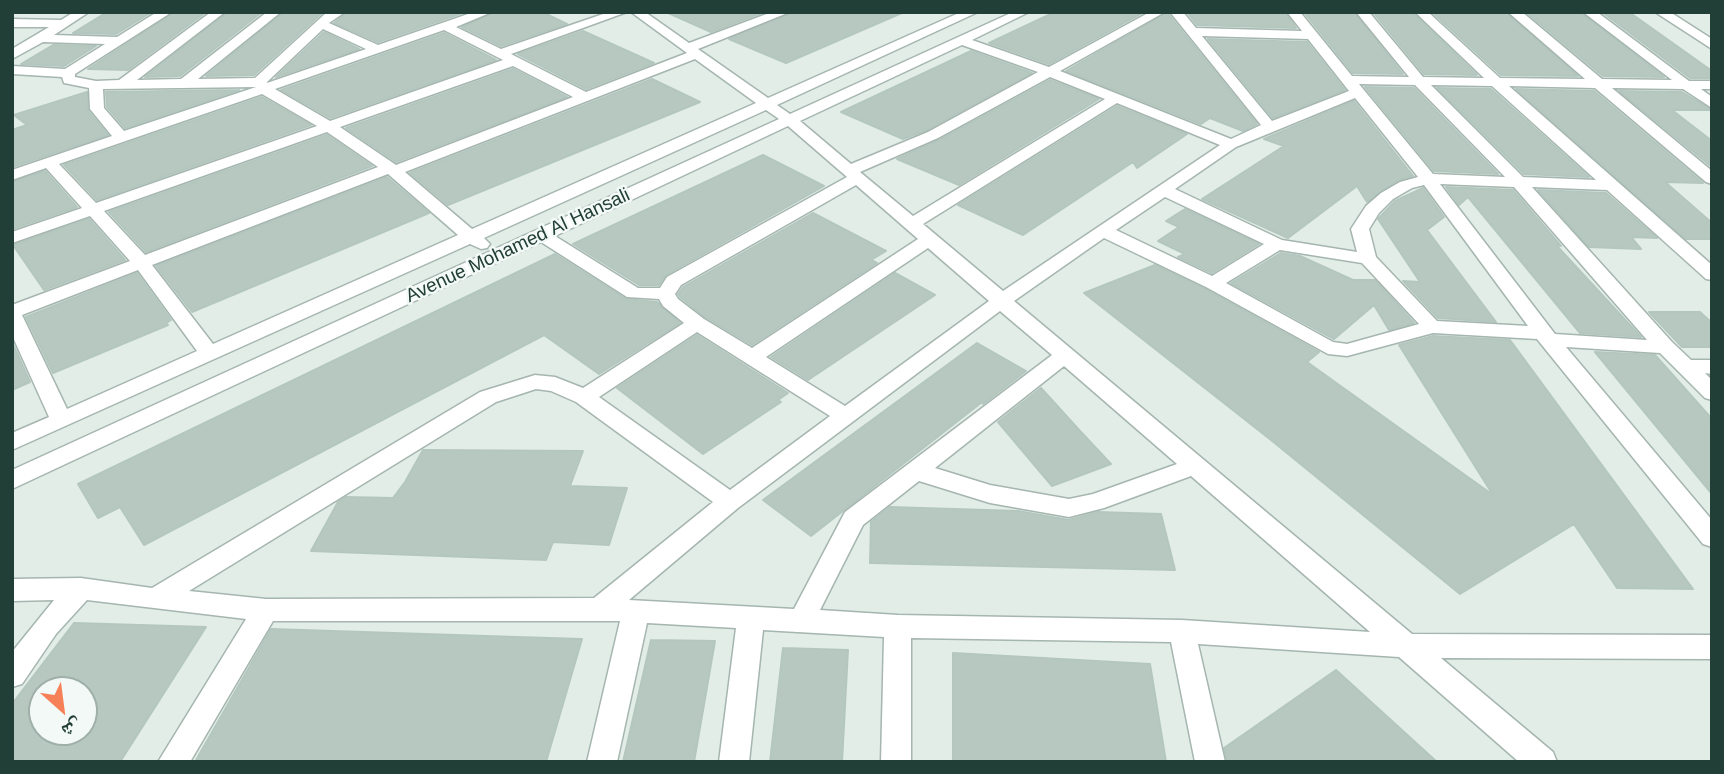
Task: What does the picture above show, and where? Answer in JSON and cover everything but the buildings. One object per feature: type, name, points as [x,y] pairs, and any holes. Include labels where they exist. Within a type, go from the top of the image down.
[{"type":"street","points":[[12,55],[83,12]]},
{"type":"street","points":[[12,70],[68,73],[166,12]]},
{"type":"street","points":[[123,84],[219,12]]},
{"type":"street","points":[[187,81],[275,12]]},
{"type":"street","points":[[12,175],[263,86],[486,12]]},
{"type":"street","points":[[12,237],[326,125],[621,12]]},
{"type":"street","points":[[637,12],[791,121],[1542,762]]},
{"type":"street","points":[[61,420],[12,312],[583,96],[785,12]]},
{"type":"street","name":"Avenue Mohamed Al Hansali","points":[[12,442],[972,12]]},
{"type":"street","name":"Avenue Mohamed Al Hansali","points":[[12,480],[1023,12]]},
{"type":"street","points":[[666,294],[674,281],[853,175],[933,135],[1159,12]]},
{"type":"street","points":[[1176,12],[1270,127]]},
{"type":"street","points":[[1293,12],[1428,179],[1546,337],[1712,537]]},
{"type":"street","points":[[1362,12],[1421,83],[1518,181],[1665,347],[1712,393]]},
{"type":"street","points":[[1421,12],[1497,83],[1707,266]]},
{"type":"street","points":[[1514,12],[1712,179]]},
{"type":"street","points":[[1588,12],[1712,104]]},
{"type":"street","points":[[1661,12],[1712,46]]},
{"type":"street","points":[[263,86],[329,16],[377,48]]},
{"type":"street","points":[[12,23],[64,24]]},
{"type":"street","points":[[444,26],[583,96]]},
{"type":"street","points":[[1192,32],[1310,35]]},
{"type":"street","points":[[40,38],[120,41]]},
{"type":"street","points":[[962,41],[1048,71],[1231,144]]},
{"type":"street","points":[[68,73],[69,80],[96,85],[187,81],[263,86],[392,169],[443,216],[496,256]]},
{"type":"street","points":[[599,610],[730,502],[1001,301],[1231,144],[1351,87],[1421,83],[1712,85]]},
{"type":"street","points":[[96,85],[97,109],[122,138]]},
{"type":"street","points":[[911,224],[1116,99]]},
{"type":"street","points":[[50,163],[141,262],[209,353]]},
{"type":"street","points":[[1432,327],[1367,258],[1360,229],[1364,219],[1387,195],[1406,185],[1428,179],[1613,186]]},
{"type":"street","points":[[1164,191],[1277,244],[1367,258]]},
{"type":"street","points":[[1105,232],[1213,283],[1328,348],[1361,348],[1432,327],[1665,347]]},
{"type":"street","points":[[542,235],[634,293],[666,294]]},
{"type":"street","points":[[754,356],[929,239]]},
{"type":"street","points":[[1213,283],[1277,244]]},
{"type":"street","points":[[666,294],[670,302],[698,324],[754,356],[846,416]]},
{"type":"street","points":[[584,397],[698,324]]},
{"type":"street","points":[[801,621],[854,519],[1065,355]]},
{"type":"street","points":[[1686,366],[1712,367]]},
{"type":"street","points":[[155,599],[488,397],[535,382],[555,384],[584,397],[730,502]]},
{"type":"street","points":[[916,471],[990,494],[1069,508],[1096,502],[1195,466]]},
{"type":"street","points":[[12,675],[47,626],[80,589]]},
{"type":"street","points":[[12,590],[80,589],[266,610],[599,610],[751,616],[898,626],[1182,631],[1407,646],[1712,647]]},
{"type":"street","points":[[173,762],[266,610]]},
{"type":"street","points":[[602,762],[636,611]]},
{"type":"street","points":[[734,762],[751,616]]},
{"type":"street","points":[[12,645],[47,626]]},
{"type":"street","points":[[897,762],[898,626]]},
{"type":"street","points":[[1182,631],[1210,762]]}]
